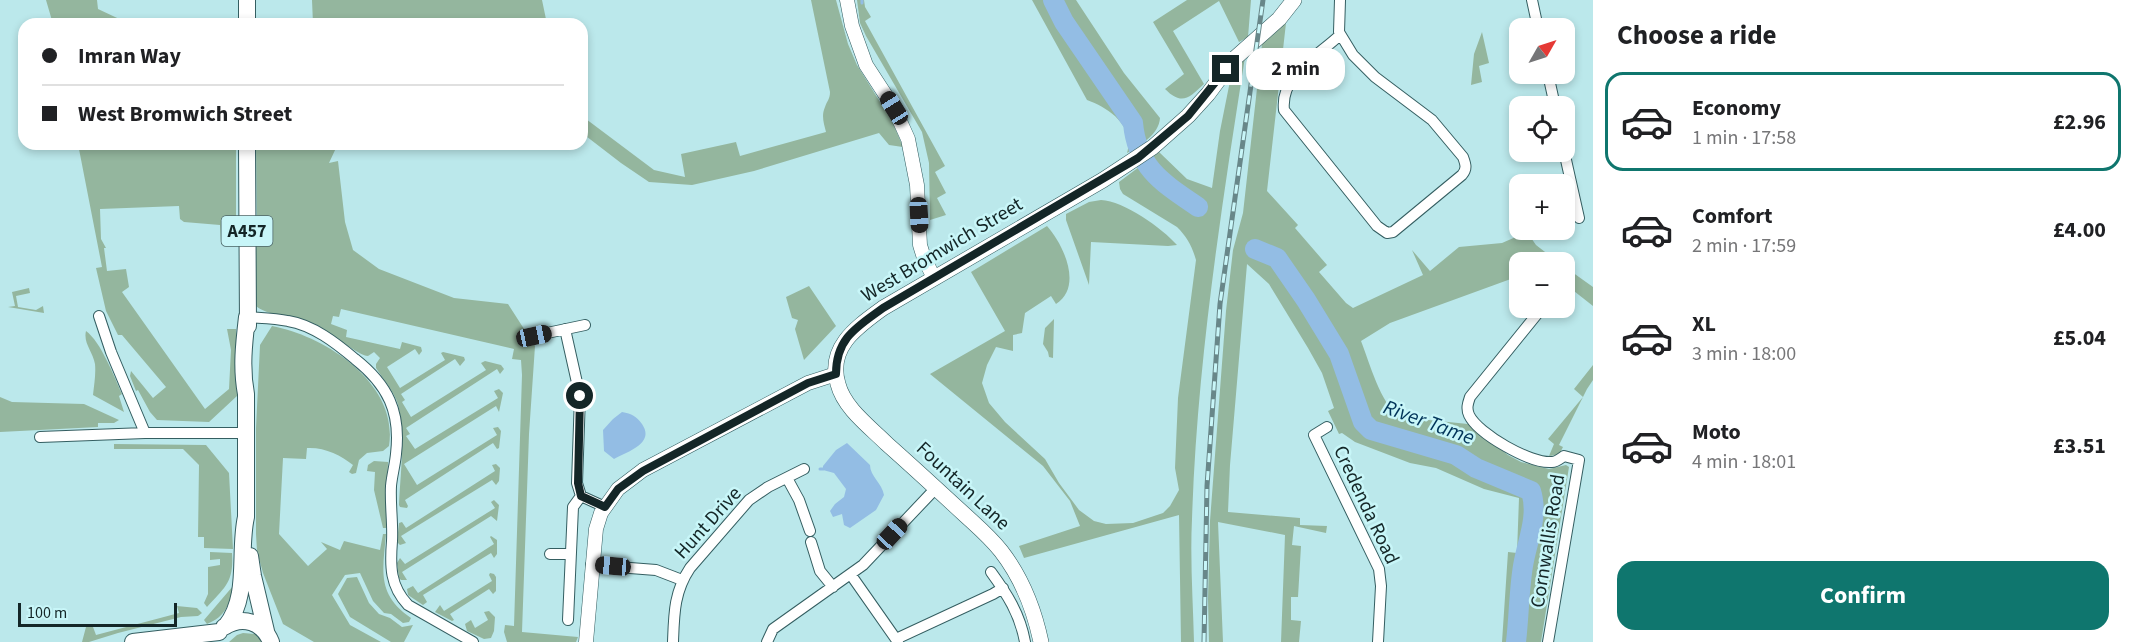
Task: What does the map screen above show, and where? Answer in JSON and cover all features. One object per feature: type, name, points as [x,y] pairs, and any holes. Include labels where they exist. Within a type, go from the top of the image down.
[{"type":"main road","points":[[247,0],[247,18]]},
{"type":"main road","name":"West Bromwich Street","points":[[836,374],[839,350],[853,331],[883,308],[1153,147],[1188,116],[1208,94],[1234,58],[1279,19],[1294,0]]},
{"type":"main road","name":"A457","points":[[247,150],[247,317],[243,344],[247,433],[246,517],[253,576],[272,638]]},
{"type":"main road","name":"Fountain Lane","points":[[836,374],[841,392],[852,408],[1000,550],[1019,579],[1030,602],[1041,642]]},
{"type":"main road","name":"A457","points":[[220,633],[233,615],[240,592],[242,532],[246,517]]},
{"type":"main road","name":"A457","points":[[133,642],[220,633],[234,621],[246,621],[258,625],[272,638]]},
{"type":"street","points":[[847,0],[852,26],[866,65],[894,108],[908,139],[917,185],[920,245],[934,278]]},
{"type":"street","points":[[1340,0],[1340,35],[1353,55],[1375,77],[1432,120],[1463,157],[1466,164],[1466,171],[1462,175],[1393,232],[1388,233],[1377,226],[1284,110],[1284,92],[1292,79],[1340,35]]},
{"type":"street","points":[[1532,0],[1536,18]]},
{"type":"street","points":[[1566,162],[1579,218]]},
{"type":"street","points":[[99,316],[111,352],[145,433]]},
{"type":"street","points":[[247,317],[286,320],[300,324],[333,341],[378,380],[393,405],[397,429],[398,484],[393,514],[391,569],[393,580],[401,598],[417,611],[473,642]]},
{"type":"street","name":"Cornwallis Road","points":[[1534,318],[1470,397],[1467,405],[1468,414],[1474,422],[1502,444],[1522,455],[1539,461],[1554,462],[1564,456],[1579,460],[1548,642]]},
{"type":"street","points":[[534,336],[585,325]]},
{"type":"street","points":[[565,329],[580,396],[578,483],[581,496],[573,507],[568,620]]},
{"type":"street","points":[[584,641],[596,529],[605,507],[618,489],[643,471],[808,383],[836,374]]},
{"type":"street","name":"Credenda Road","points":[[1326,428],[1314,435],[1379,569],[1381,586],[1378,642]]},
{"type":"street","points":[[40,437],[145,433],[247,433]]},
{"type":"street","name":"Hunt Drive","points":[[673,642],[674,609],[682,580],[690,568],[749,500],[804,469]]},
{"type":"street","points":[[787,478],[799,500],[820,571],[833,587]]},
{"type":"street","points":[[767,642],[773,629],[863,565],[936,488]]},
{"type":"street","points":[[581,496],[605,507]]},
{"type":"street","points":[[550,554],[571,554]]},
{"type":"street","points":[[591,565],[656,570],[682,580]]},
{"type":"street","points":[[991,572],[1020,618],[1025,642]]},
{"type":"street","points":[[851,574],[897,640],[1003,588]]},
{"type":"green space","points":[[46,0],[97,0],[98,9],[117,18],[51,18]]},
{"type":"green space","points":[[312,0],[542,0],[546,18],[313,18]]},
{"type":"green space","points":[[811,0],[836,0],[848,44],[857,65],[892,121],[903,147],[889,145],[879,133],[754,171],[692,185],[649,182],[588,138],[588,120],[654,170],[685,177],[681,154],[736,142],[740,156],[826,132],[823,114],[830,92]]},
{"type":"green space","points":[[857,0],[864,0],[871,17],[865,21],[945,166],[935,172],[946,193],[937,198],[946,215],[930,220],[929,163],[922,132],[866,36],[860,23]]},
{"type":"green space","points":[[1032,0],[1076,0],[1124,73],[1160,118],[1153,134],[1138,147],[1127,153],[1129,144],[1127,135],[1119,120],[1104,108],[1087,100]]},
{"type":"green space","points":[[1187,0],[1251,0],[1248,37],[1239,42],[1219,1],[1173,31],[1204,84],[1190,96],[1181,99],[1165,89],[1184,74],[1153,22]]},
{"type":"green space","points":[[1286,23],[1267,191],[1298,225],[1295,228],[1327,265],[1319,272],[1346,303],[1353,308],[1423,275],[1412,250],[1430,271],[1459,247],[1502,243],[1509,240],[1533,240],[1545,252],[1509,252],[1509,280],[1390,323],[1361,341],[1386,402],[1399,417],[1468,424],[1508,455],[1521,462],[1549,469],[1566,465],[1569,467],[1541,642],[1502,642],[1508,552],[1517,553],[1519,498],[1484,489],[1436,468],[1410,463],[1355,442],[1342,433],[1339,434],[1328,411],[1334,408],[1322,373],[1269,284],[1247,264],[1228,512],[1300,518],[1300,525],[1327,526],[1326,533],[1294,526],[1292,545],[1301,546],[1298,597],[1291,597],[1291,620],[1301,621],[1299,642],[1281,642],[1285,535],[1218,522],[1223,642],[1209,642],[1210,521],[1226,311],[1233,250],[1243,213],[1262,44]]},
{"type":"green space","points":[[1482,32],[1489,63],[1479,66],[1482,82],[1471,85],[1474,54]]},
{"type":"green space","points":[[1245,57],[1219,230],[1199,403],[1191,534],[1194,642],[1181,642],[1179,515],[1024,558],[1019,546],[1080,526],[1070,501],[1043,466],[930,374],[1005,331],[971,272],[1047,226],[1059,244],[1068,266],[1070,277],[1068,287],[1064,297],[1056,304],[1051,296],[1025,313],[1022,333],[1013,335],[1013,351],[996,347],[987,365],[982,383],[989,403],[1005,422],[1045,459],[1079,510],[1094,521],[1106,524],[1133,523],[1163,513],[1170,506],[1179,490],[1175,468],[1178,398],[1196,260],[1184,234],[1177,227],[1123,194],[1119,182],[1159,152],[1187,179],[1212,188],[1230,81]]},
{"type":"green space","points":[[79,150],[236,150],[236,239],[230,244],[221,244],[220,225],[184,222],[180,219],[179,206],[100,209],[101,239],[106,248],[104,248],[107,271],[126,269],[129,287],[122,292],[205,409],[229,389],[231,350],[227,329],[236,329],[237,396],[209,422],[157,420],[150,412],[138,390],[136,391],[130,376],[131,371],[153,398],[166,387],[122,335],[118,335],[106,311],[96,268],[102,267]]},
{"type":"green space","points":[[256,150],[335,150],[329,163],[338,161],[345,222],[353,250],[379,269],[454,298],[508,304],[535,346],[529,434],[522,632],[578,637],[576,642],[507,642],[504,632],[505,625],[514,626],[522,375],[521,360],[512,359],[514,349],[341,309],[339,317],[333,316],[331,324],[347,330],[346,337],[400,349],[402,342],[421,347],[422,351],[419,355],[415,349],[387,367],[400,388],[445,360],[441,353],[443,352],[464,357],[465,360],[460,366],[455,359],[401,394],[405,400],[402,402],[411,417],[486,370],[481,363],[485,361],[501,365],[504,369],[500,374],[497,369],[406,428],[410,434],[406,436],[415,449],[498,398],[494,391],[499,389],[503,393],[499,412],[496,406],[404,464],[417,485],[497,435],[493,428],[498,427],[501,431],[499,448],[497,449],[493,443],[405,500],[407,508],[400,507],[401,423],[396,399],[376,368],[380,358],[374,352],[368,356],[358,352],[317,325],[267,312],[255,305],[254,237],[257,234]]},
{"type":"green space","points":[[1101,200],[1120,205],[1142,216],[1177,245],[1091,242],[1089,285],[1066,220],[1066,214],[1089,202]]},
{"type":"green space","points":[[1575,274],[1593,287],[1593,306],[1575,292]]},
{"type":"green space","points":[[809,286],[836,326],[804,360],[795,329],[798,320],[792,318],[786,297]]},
{"type":"green space","points":[[29,288],[30,293],[16,296],[18,307],[36,310],[43,306],[44,313],[8,307],[15,306],[12,292]]},
{"type":"green space","points":[[1054,319],[1053,358],[1049,357],[1043,344],[1045,328]]},
{"type":"green space","points":[[272,326],[293,331],[335,352],[354,366],[370,383],[382,402],[389,423],[389,446],[383,451],[367,453],[359,460],[356,473],[349,472],[353,465],[348,461],[332,452],[320,449],[307,448],[306,459],[283,458],[279,534],[308,566],[327,549],[321,542],[340,550],[344,541],[380,550],[383,534],[386,534],[384,580],[392,600],[411,618],[409,622],[403,623],[391,614],[384,613],[373,601],[360,573],[345,575],[332,595],[350,625],[381,642],[314,642],[283,624],[263,573],[257,551],[256,534],[256,428],[260,345]]},
{"type":"green space","points":[[86,331],[97,343],[111,369],[122,394],[119,396],[124,412],[93,395],[95,364],[86,340]]},
{"type":"green space","points":[[1593,365],[1593,380],[1583,397],[1574,389]]},
{"type":"green space","points":[[0,397],[12,402],[84,404],[119,420],[114,423],[98,423],[98,427],[0,432]]},
{"type":"green space","points":[[1583,397],[1559,445],[1563,447],[1559,455],[1549,456],[1554,444],[1548,439]]},
{"type":"green space","points":[[114,444],[206,445],[229,473],[233,549],[204,548],[204,537],[198,537],[199,465],[183,449],[114,449]]},
{"type":"green space","points":[[374,461],[388,462],[386,528],[383,528],[374,490],[375,472],[367,471],[368,465]]},
{"type":"green space","points":[[496,464],[500,468],[499,481],[496,485],[492,480],[401,536],[406,543],[400,545],[397,542],[399,523],[402,522],[406,528],[495,471],[492,465]]},
{"type":"green space","points":[[494,500],[499,505],[497,521],[491,516],[402,572],[407,580],[399,578],[397,563],[400,558],[405,564],[495,508],[491,502]]},
{"type":"green space","points":[[491,536],[497,540],[497,554],[494,558],[491,553],[423,595],[427,602],[423,605],[408,595],[407,589],[413,586],[418,593],[494,544]]},
{"type":"green space","points":[[210,552],[232,553],[232,563],[230,578],[207,607],[204,603],[208,594],[208,567],[220,565],[220,559],[210,560]]},
{"type":"green space","points":[[490,573],[496,577],[496,591],[493,594],[489,589],[450,614],[454,620],[452,621],[435,612],[440,605],[444,611],[492,581]]},
{"type":"green space","points":[[357,577],[369,603],[379,614],[390,618],[402,627],[413,625],[404,642],[391,642],[350,617],[338,594],[347,578]]},
{"type":"green space","points":[[233,586],[226,609],[218,618],[207,624],[204,620]]},
{"type":"green space","points":[[177,606],[197,608],[202,613],[198,616],[181,617],[82,642],[86,627],[93,627],[96,635],[179,613]]},
{"type":"green space","points":[[489,611],[495,617],[491,638],[484,639],[467,631],[465,624],[471,620],[475,628],[488,620],[484,612]]},
{"type":"green space","points":[[243,633],[255,634],[263,642],[229,642]]},
{"type":"water","points":[[622,412],[638,419],[645,431],[645,436],[638,446],[614,459],[604,451],[603,430]]},
{"type":"water","points":[[847,443],[870,465],[884,495],[876,510],[850,528],[844,525],[842,514],[833,517],[830,511],[844,497],[846,489],[834,473],[823,470],[823,466],[836,450]]},
{"type":"waterway","name":"River Tame","points":[[1053,0],[1064,22],[1133,123],[1140,152],[1146,163],[1163,182],[1198,207]]},
{"type":"waterway","name":"River Tame","points":[[1255,249],[1277,258],[1306,300],[1339,354],[1363,422],[1371,430],[1456,455],[1476,468],[1531,491],[1534,510],[1522,575],[1516,642]]},
{"type":"railway","points":[[1204,642],[1207,486],[1220,304],[1263,0]]},
{"type":"route","points":[[580,396],[578,483],[581,496],[605,507],[618,489],[643,471],[808,383],[836,374],[839,350],[859,325],[883,308],[1124,168],[1153,147],[1188,116],[1226,69]]}]
